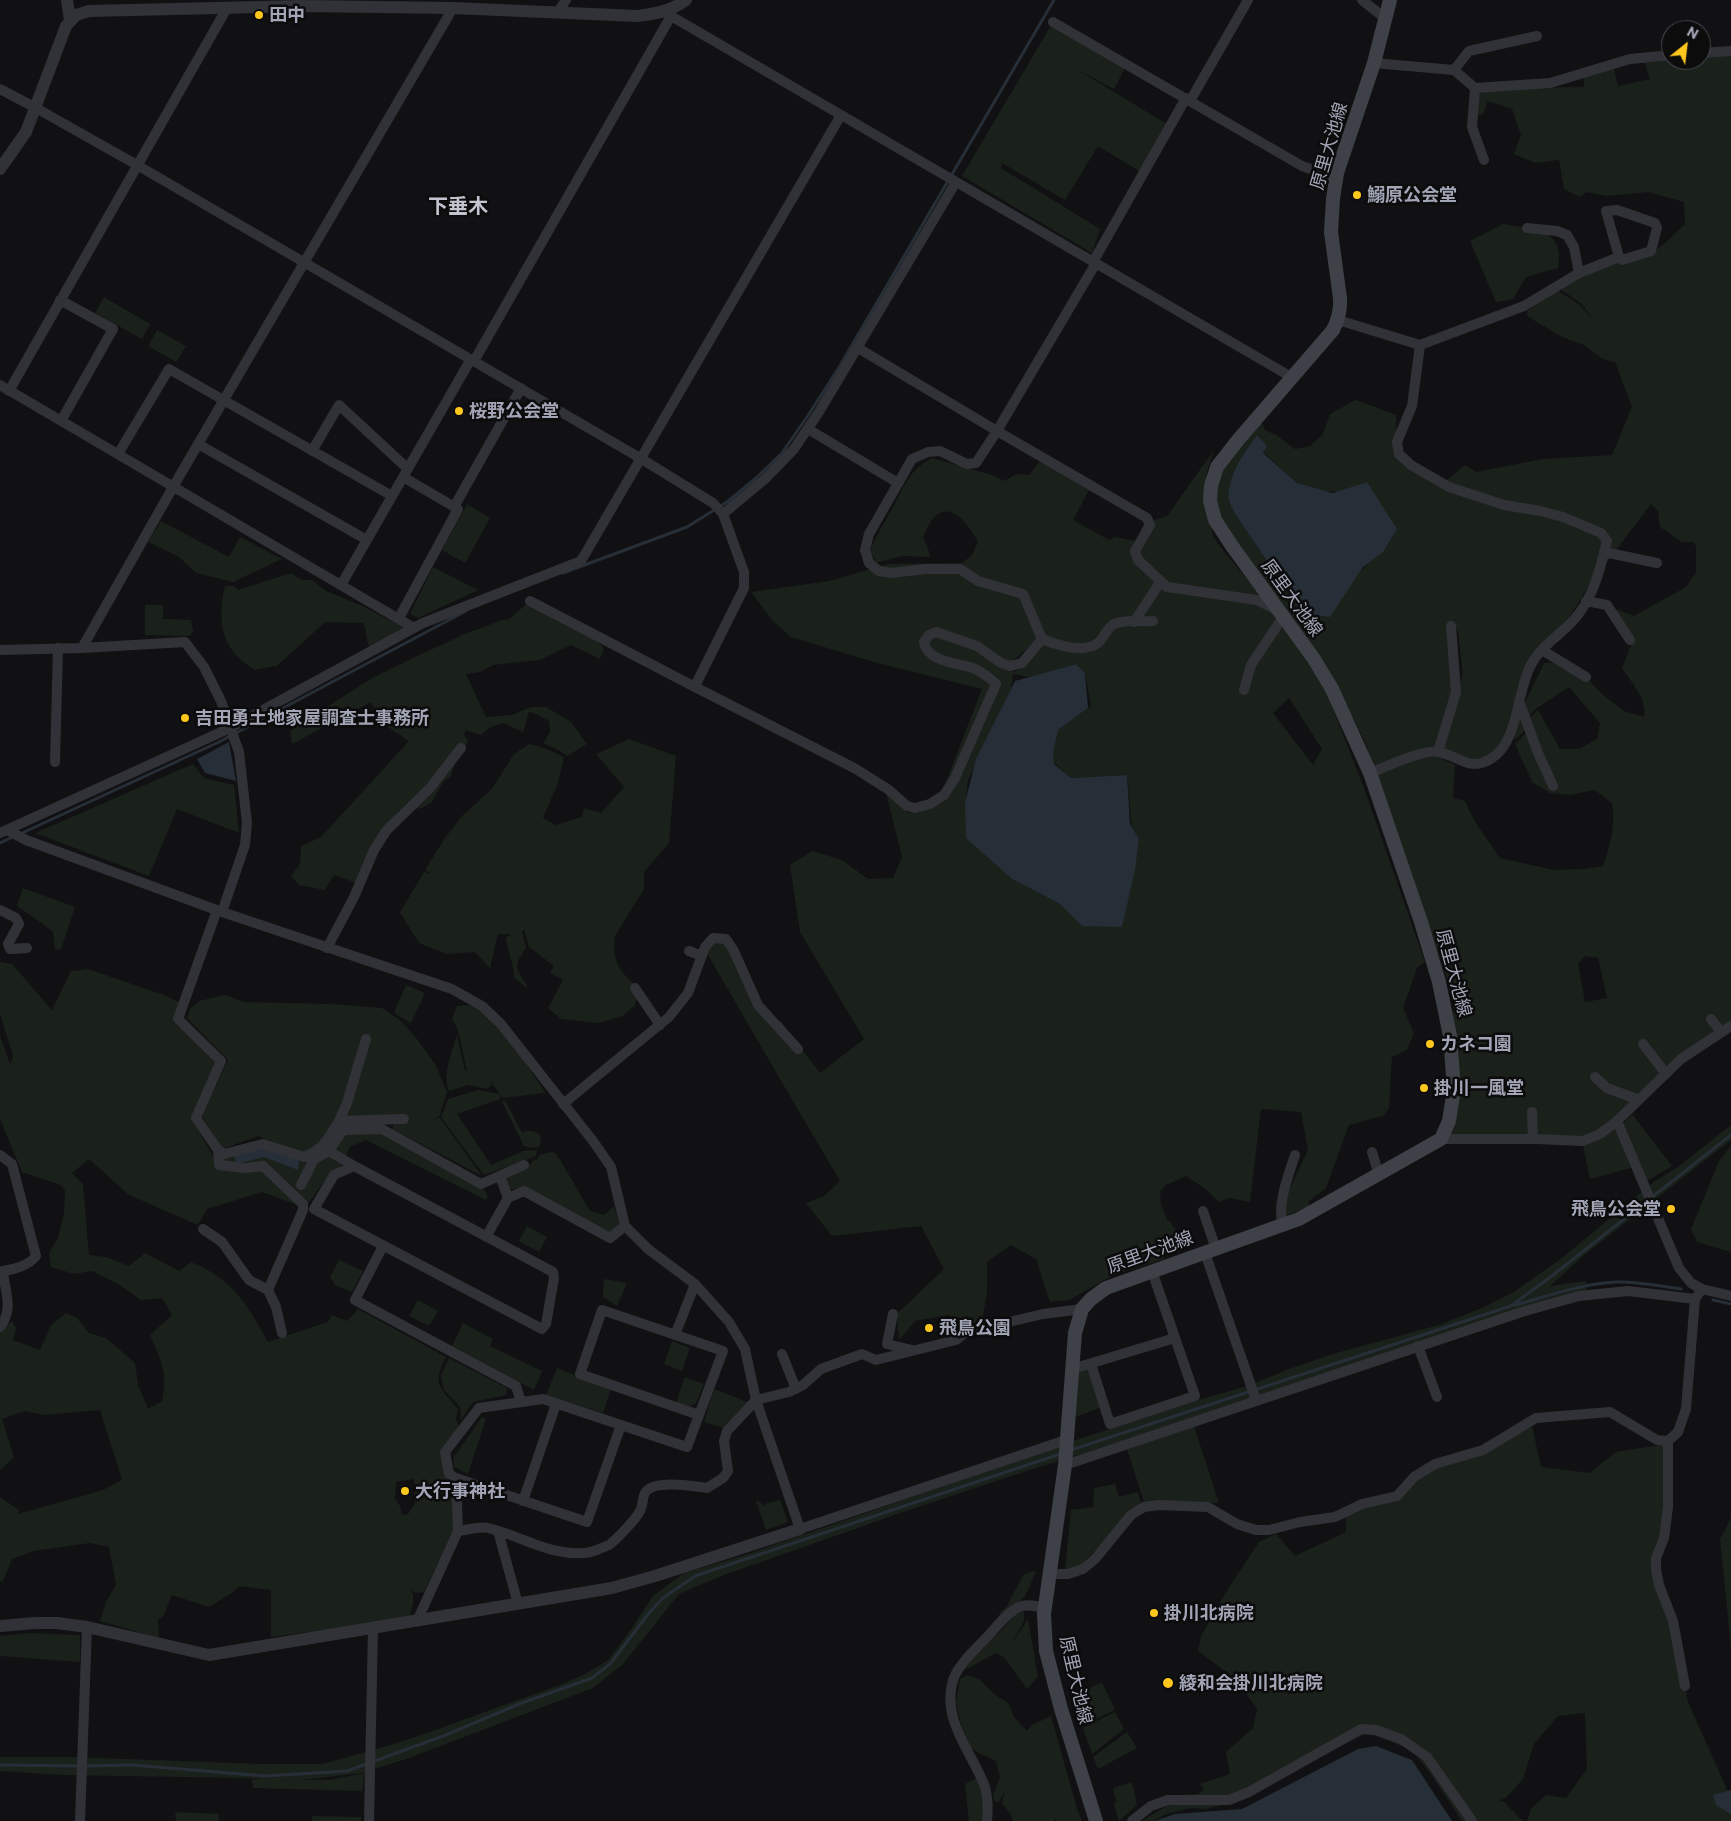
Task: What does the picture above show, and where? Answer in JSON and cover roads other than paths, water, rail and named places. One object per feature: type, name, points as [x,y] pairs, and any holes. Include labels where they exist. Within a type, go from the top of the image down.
[{"type":"main road","name":"原里大池線","points":[[1096,1821],[1061,1709],[1046,1651],[1045,1608],[1065,1463],[1074,1332],[1082,1309],[1091,1299],[1106,1288],[1299,1220],[1441,1139],[1449,1121],[1454,1089],[1450,1036],[1439,982],[1421,922],[1370,773],[1332,689],[1314,659],[1280,614],[1215,520],[1210,501],[1211,487],[1217,468],[1235,443],[1333,330],[1338,320],[1341,307],[1331,232],[1336,178],[1374,63],[1390,0]]},
{"type":"street","points":[[67,0],[70,20]]},
{"type":"street","points":[[558,13],[566,0]]},
{"type":"street","points":[[341,585],[472,360],[668,14],[686,0]]},
{"type":"street","points":[[1153,621],[1122,622],[1113,625],[1100,641],[1090,648],[1074,648],[1053,643],[1042,639],[1023,594],[978,580],[960,569],[925,569],[891,573],[879,571],[869,563],[865,550],[870,534],[912,459],[928,452],[940,451],[967,464],[976,463],[997,431],[1188,99],[1248,0]]},
{"type":"street","points":[[1362,0],[1386,19]]},
{"type":"street","points":[[0,169],[26,132],[60,41],[70,20],[76,15],[88,11],[227,8],[302,3],[637,16],[668,14],[1293,378]]},
{"type":"street","points":[[227,8],[60,300],[5,388],[414,628]]},
{"type":"street","points":[[82,648],[172,487],[453,8]]},
{"type":"street","points":[[1053,22],[1302,166],[1336,178]]},
{"type":"street","points":[[1454,70],[1469,51],[1537,36]]},
{"type":"street","points":[[1711,52],[1731,51]]},
{"type":"street","points":[[1374,63],[1454,70],[1475,88],[1550,83],[1630,59],[1661,56]]},
{"type":"street","points":[[1475,88],[1472,127],[1484,160]]},
{"type":"street","points":[[0,89],[137,165],[713,502],[723,514],[744,572],[744,588],[695,686]]},
{"type":"street","points":[[3,832],[231,729],[414,628],[581,561],[841,115]]},
{"type":"street","points":[[723,514],[766,480],[794,449],[858,348],[956,182]]},
{"type":"street","points":[[1338,320],[1420,346],[1524,306],[1579,273],[1619,257],[1622,260],[1651,251],[1657,228],[1655,224],[1617,210],[1606,211],[1619,257]]},
{"type":"street","points":[[1527,228],[1557,231],[1567,235],[1574,246],[1579,273]]},
{"type":"street","points":[[60,300],[113,329],[61,421]]},
{"type":"street","points":[[1370,773],[1416,755],[1438,752],[1477,765],[1492,759],[1502,750],[1510,734],[1531,665],[1542,650],[1580,613],[1598,576],[1607,542],[1601,533],[1562,517],[1504,505],[1449,487],[1411,465],[1399,454],[1398,442],[1412,406],[1420,346]]},
{"type":"street","points":[[858,348],[1147,518],[1150,525],[1135,551],[1138,560],[1167,586],[1257,600],[1280,614],[1251,665],[1244,690]]},
{"type":"street","points":[[118,454],[169,369],[392,496]]},
{"type":"street","points":[[454,506],[521,388]]},
{"type":"street","points":[[312,451],[339,405],[406,473],[458,509],[399,618]]},
{"type":"street","points":[[808,429],[898,483]]},
{"type":"street","points":[[198,444],[366,540]]},
{"type":"street","points":[[1604,552],[1658,563]]},
{"type":"street","points":[[1134,622],[1161,581]]},
{"type":"street","points":[[530,600],[860,771],[889,790],[902,803],[915,808],[930,804],[944,795],[955,778],[996,684],[989,677],[975,669],[942,660],[927,651],[924,642],[928,635],[936,632],[977,646],[1001,663],[1010,666],[1022,663],[1042,639]]},
{"type":"street","points":[[1586,601],[1606,604],[1630,640]]},
{"type":"street","points":[[1438,752],[1456,692],[1451,626]]},
{"type":"street","points":[[0,650],[82,648],[185,642],[204,667],[221,700],[239,752],[248,823],[245,844],[178,1019],[222,1061],[196,1118],[218,1150],[224,1154],[263,1144],[304,1157],[318,1152],[326,1144],[340,1121],[366,1039]]},
{"type":"street","points":[[55,762],[58,648]]},
{"type":"street","points":[[1542,650],[1586,677]]},
{"type":"street","points":[[1519,701],[1538,753],[1553,786]]},
{"type":"street","points":[[327,948],[354,896],[374,850],[386,831],[430,788],[461,748]]},
{"type":"street","points":[[3,832],[220,911],[452,990],[482,1006],[501,1024],[593,1141],[611,1168],[625,1226],[648,1249],[695,1284],[729,1322],[745,1349],[756,1400],[800,1529]]},
{"type":"street","points":[[0,910],[16,918],[19,924],[8,944],[10,949],[28,948]]},
{"type":"street","points":[[689,951],[701,948],[713,938],[726,939],[733,949],[758,1005],[798,1049]]},
{"type":"street","points":[[564,1104],[669,1017],[701,948]]},
{"type":"street","points":[[635,988],[660,1025]]},
{"type":"street","points":[[1711,1019],[1721,1032]]},
{"type":"street","points":[[1441,1139],[1583,1141],[1600,1134],[1617,1121],[1681,1060],[1731,1026]]},
{"type":"street","points":[[1643,1044],[1666,1074]]},
{"type":"street","points":[[1595,1077],[1607,1088],[1639,1100]]},
{"type":"street","points":[[1532,1112],[1533,1139]]},
{"type":"street","points":[[340,1121],[404,1119]]},
{"type":"street","points":[[1050,1574],[1068,1574],[1083,1569],[1095,1559],[1131,1515],[1144,1507],[1159,1505],[1208,1507],[1237,1524],[1256,1530],[1269,1530],[1300,1522],[1335,1517],[1362,1504],[1397,1496],[1414,1477],[1435,1464],[1483,1450],[1536,1418],[1610,1412],[1657,1440],[1668,1441],[1678,1432],[1686,1409],[1698,1294],[1679,1268],[1617,1121]]},
{"type":"street","points":[[301,1185],[314,1160],[329,1151],[343,1130],[382,1129],[481,1184],[524,1165]]},
{"type":"street","points":[[218,1150],[218,1165],[245,1168],[262,1166],[303,1204],[303,1210],[268,1290]]},
{"type":"street","points":[[329,1151],[553,1272],[554,1278],[546,1324],[542,1329],[314,1209],[334,1175],[354,1166]]},
{"type":"street","points":[[1372,1152],[1379,1174]]},
{"type":"street","points":[[0,1155],[12,1164],[36,1256],[31,1262],[12,1270],[3,1271],[8,1297],[7,1316],[0,1327]]},
{"type":"street","points":[[1283,1225],[1280,1218],[1286,1184],[1295,1155]]},
{"type":"street","points":[[500,1176],[508,1198]]},
{"type":"street","points":[[486,1237],[508,1198],[524,1191],[610,1238],[625,1226]]},
{"type":"street","points":[[1204,1211],[1211,1251],[1256,1400]]},
{"type":"street","points":[[203,1229],[222,1242],[249,1280],[268,1290],[276,1306],[282,1333]]},
{"type":"street","points":[[383,1246],[355,1300],[516,1386],[521,1402]]},
{"type":"street","points":[[1091,1364],[1110,1424],[1195,1396],[1152,1271]]},
{"type":"street","points":[[675,1335],[695,1284]]},
{"type":"street","points":[[1065,1463],[1525,1311],[1579,1296],[1628,1291],[1731,1296]]},
{"type":"street","points":[[458,1531],[486,1527],[551,1551],[570,1554],[592,1552],[610,1544],[640,1511],[644,1493],[648,1488],[668,1484],[685,1484],[707,1488],[723,1478],[728,1471],[724,1441],[727,1432],[756,1400],[789,1392],[803,1386],[821,1369],[862,1354],[876,1360],[956,1340],[966,1332],[1043,1314],[1082,1309]]},
{"type":"street","points":[[621,1425],[587,1522],[449,1474],[445,1452],[479,1408],[543,1399],[556,1404],[621,1425],[687,1447],[699,1415],[723,1351],[602,1310],[580,1374],[699,1415]]},
{"type":"street","points":[[893,1314],[887,1344],[914,1350]]},
{"type":"street","points":[[1072,1370],[1175,1338]]},
{"type":"street","points":[[1418,1346],[1437,1397]]},
{"type":"street","points":[[782,1354],[796,1389]]},
{"type":"street","points":[[523,1501],[556,1404]]},
{"type":"street","points":[[1668,1441],[1668,1507],[1664,1538],[1656,1558],[1656,1569],[1673,1621],[1685,1686]]},
{"type":"street","points":[[0,1626],[42,1623],[87,1627],[209,1655],[612,1588],[655,1576],[1066,1443]]},
{"type":"street","points":[[417,1621],[458,1531],[456,1478]]},
{"type":"street","points":[[498,1531],[518,1604]]},
{"type":"street","points":[[987,1821],[988,1810],[985,1788],[960,1737],[951,1707],[953,1680],[960,1668],[997,1626],[1019,1606],[1045,1608]]},
{"type":"street","points":[[80,1821],[87,1627]]},
{"type":"street","points":[[369,1821],[373,1629]]},
{"type":"street","points":[[1132,1821],[1151,1806],[1168,1800],[1229,1800],[1249,1792],[1361,1729],[1376,1730],[1401,1739],[1427,1757],[1472,1821]]},
{"type":"waterway","points":[[563,573],[687,527],[727,502],[782,453],[838,369],[1054,0]]},
{"type":"waterway","points":[[20,834],[219,742],[466,611]]},
{"type":"waterway","points":[[0,843],[15,836]]},
{"type":"waterway","points":[[1071,1450],[1511,1306],[1731,1135]]},
{"type":"waterway","points":[[1515,1305],[1603,1283],[1632,1282],[1681,1289]]},
{"type":"waterway","points":[[1713,1300],[1731,1304]]},
{"type":"waterway","points":[[85,1766],[132,1765],[265,1776],[347,1771],[446,1735],[519,1704],[592,1678],[610,1664],[649,1613],[663,1598],[695,1576],[1063,1453]]},
{"type":"waterway","points":[[0,1765],[79,1766]]},
{"type":"place","name":"田中","points":[[259,15]]},
{"type":"place","name":"鰯原公会堂","points":[[1357,195]]},
{"type":"place","name":"桜野公会堂","points":[[459,411]]},
{"type":"place","name":"吉田勇土地家屋調査士事務所","points":[[185,718]]},
{"type":"place","name":"カネコ園","points":[[1430,1044]]},
{"type":"place","name":"掛川一風堂","points":[[1424,1088]]},
{"type":"place","name":"飛鳥公会堂","points":[[1671,1209]]},
{"type":"place","name":"飛鳥公園","points":[[929,1328]]},
{"type":"place","name":"大行事神社","points":[[405,1491]]},
{"type":"place","name":"掛川北病院","points":[[1154,1613]]},
{"type":"place","name":"綾和会掛川北病院","points":[[1168,1683]]},
{"type":"district","name":"下垂木","points":[[458,206]]}]
